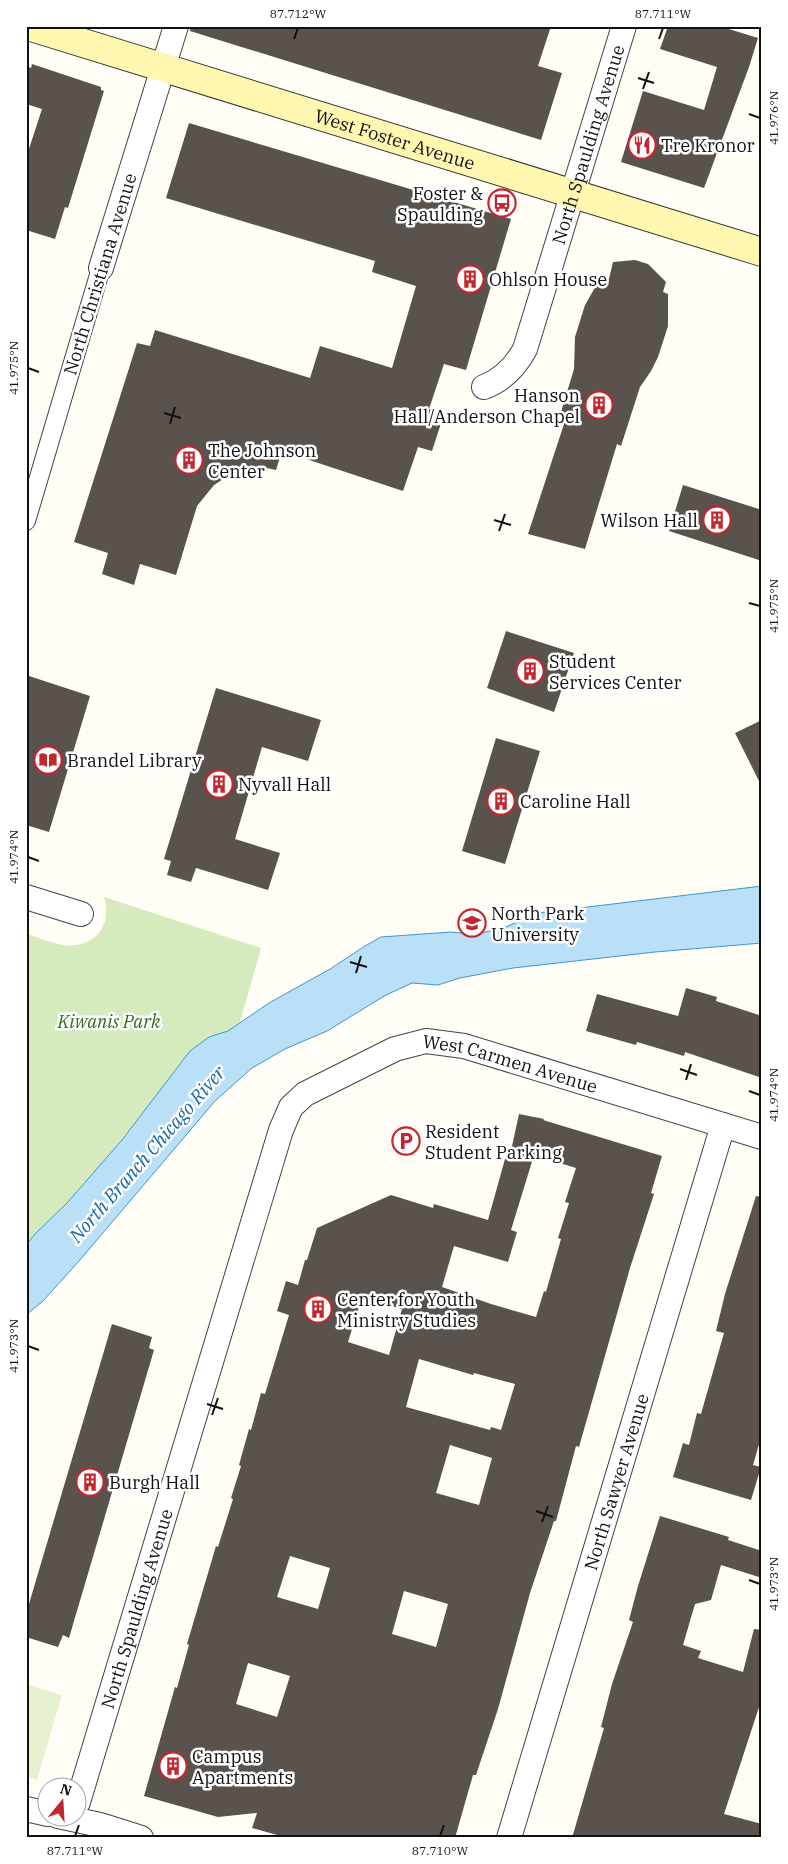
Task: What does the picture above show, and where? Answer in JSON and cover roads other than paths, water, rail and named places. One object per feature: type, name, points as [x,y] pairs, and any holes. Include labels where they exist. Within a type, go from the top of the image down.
[{"type":"main road","name":"West Foster Avenue","points":[[28,26],[762,252]]},
{"type":"street","name":"North Christiana Avenue","points":[[26,522],[101,268],[176,26]]},
{"type":"street","name":"North Spaulding Avenue","points":[[484,387],[493,384],[516,365],[525,349],[624,26]]},
{"type":"street","points":[[26,897],[81,914]]},
{"type":"street","name":"West Carmen Avenue","points":[[282,1128],[291,1107],[305,1094],[395,1049],[426,1041],[464,1046],[762,1137]]},
{"type":"street","name":"North Sawyer Avenue","points":[[509,1838],[723,1125]]},
{"type":"street","name":"North Spaulding Avenue","points":[[82,1776],[282,1128]]},
{"type":"street","points":[[88,1822],[141,1838]]},
{"type":"water","name":"North Branch Chicago River","points":[[762,886],[762,943],[655,952],[513,968],[460,978],[438,985],[412,983],[386,995],[327,1031],[285,1049],[252,1068],[215,1101],[79,1261],[43,1301],[26,1315],[26,1245],[67,1203],[122,1140],[190,1051],[209,1037],[228,1031],[269,1003],[330,969],[365,946],[381,937],[451,932],[474,934],[501,929],[538,913]]},
{"type":"place","name":"Tre Kronor","points":[[642,145]]},
{"type":"place","name":"Foster & Spaulding","points":[[502,203]]},
{"type":"place","name":"Ohlson House","points":[[470,279]]},
{"type":"place","name":"Hanson Hall/Anderson Chapel","points":[[599,405]]},
{"type":"place","name":"The Johnson Center","points":[[189,460]]},
{"type":"place","name":"Wilson Hall","points":[[717,520]]},
{"type":"place","name":"Student Services Center","points":[[530,671]]},
{"type":"place","name":"Brandel Library","points":[[48,760]]},
{"type":"place","name":"Nyvall Hall","points":[[219,784]]},
{"type":"place","name":"Caroline Hall","points":[[501,801]]},
{"type":"place","name":"North Park University","points":[[472,923]]},
{"type":"place","name":"Resident Student Parking","points":[[406,1141]]},
{"type":"place","name":"Center for Youth Ministry Studies","points":[[318,1309]]},
{"type":"place","name":"Burgh Hall","points":[[90,1482]]},
{"type":"place","name":"Campus Apartments","points":[[173,1766]]},
{"type":"park label","name":"Kiwanis Park","points":[[109,1021]]}]
